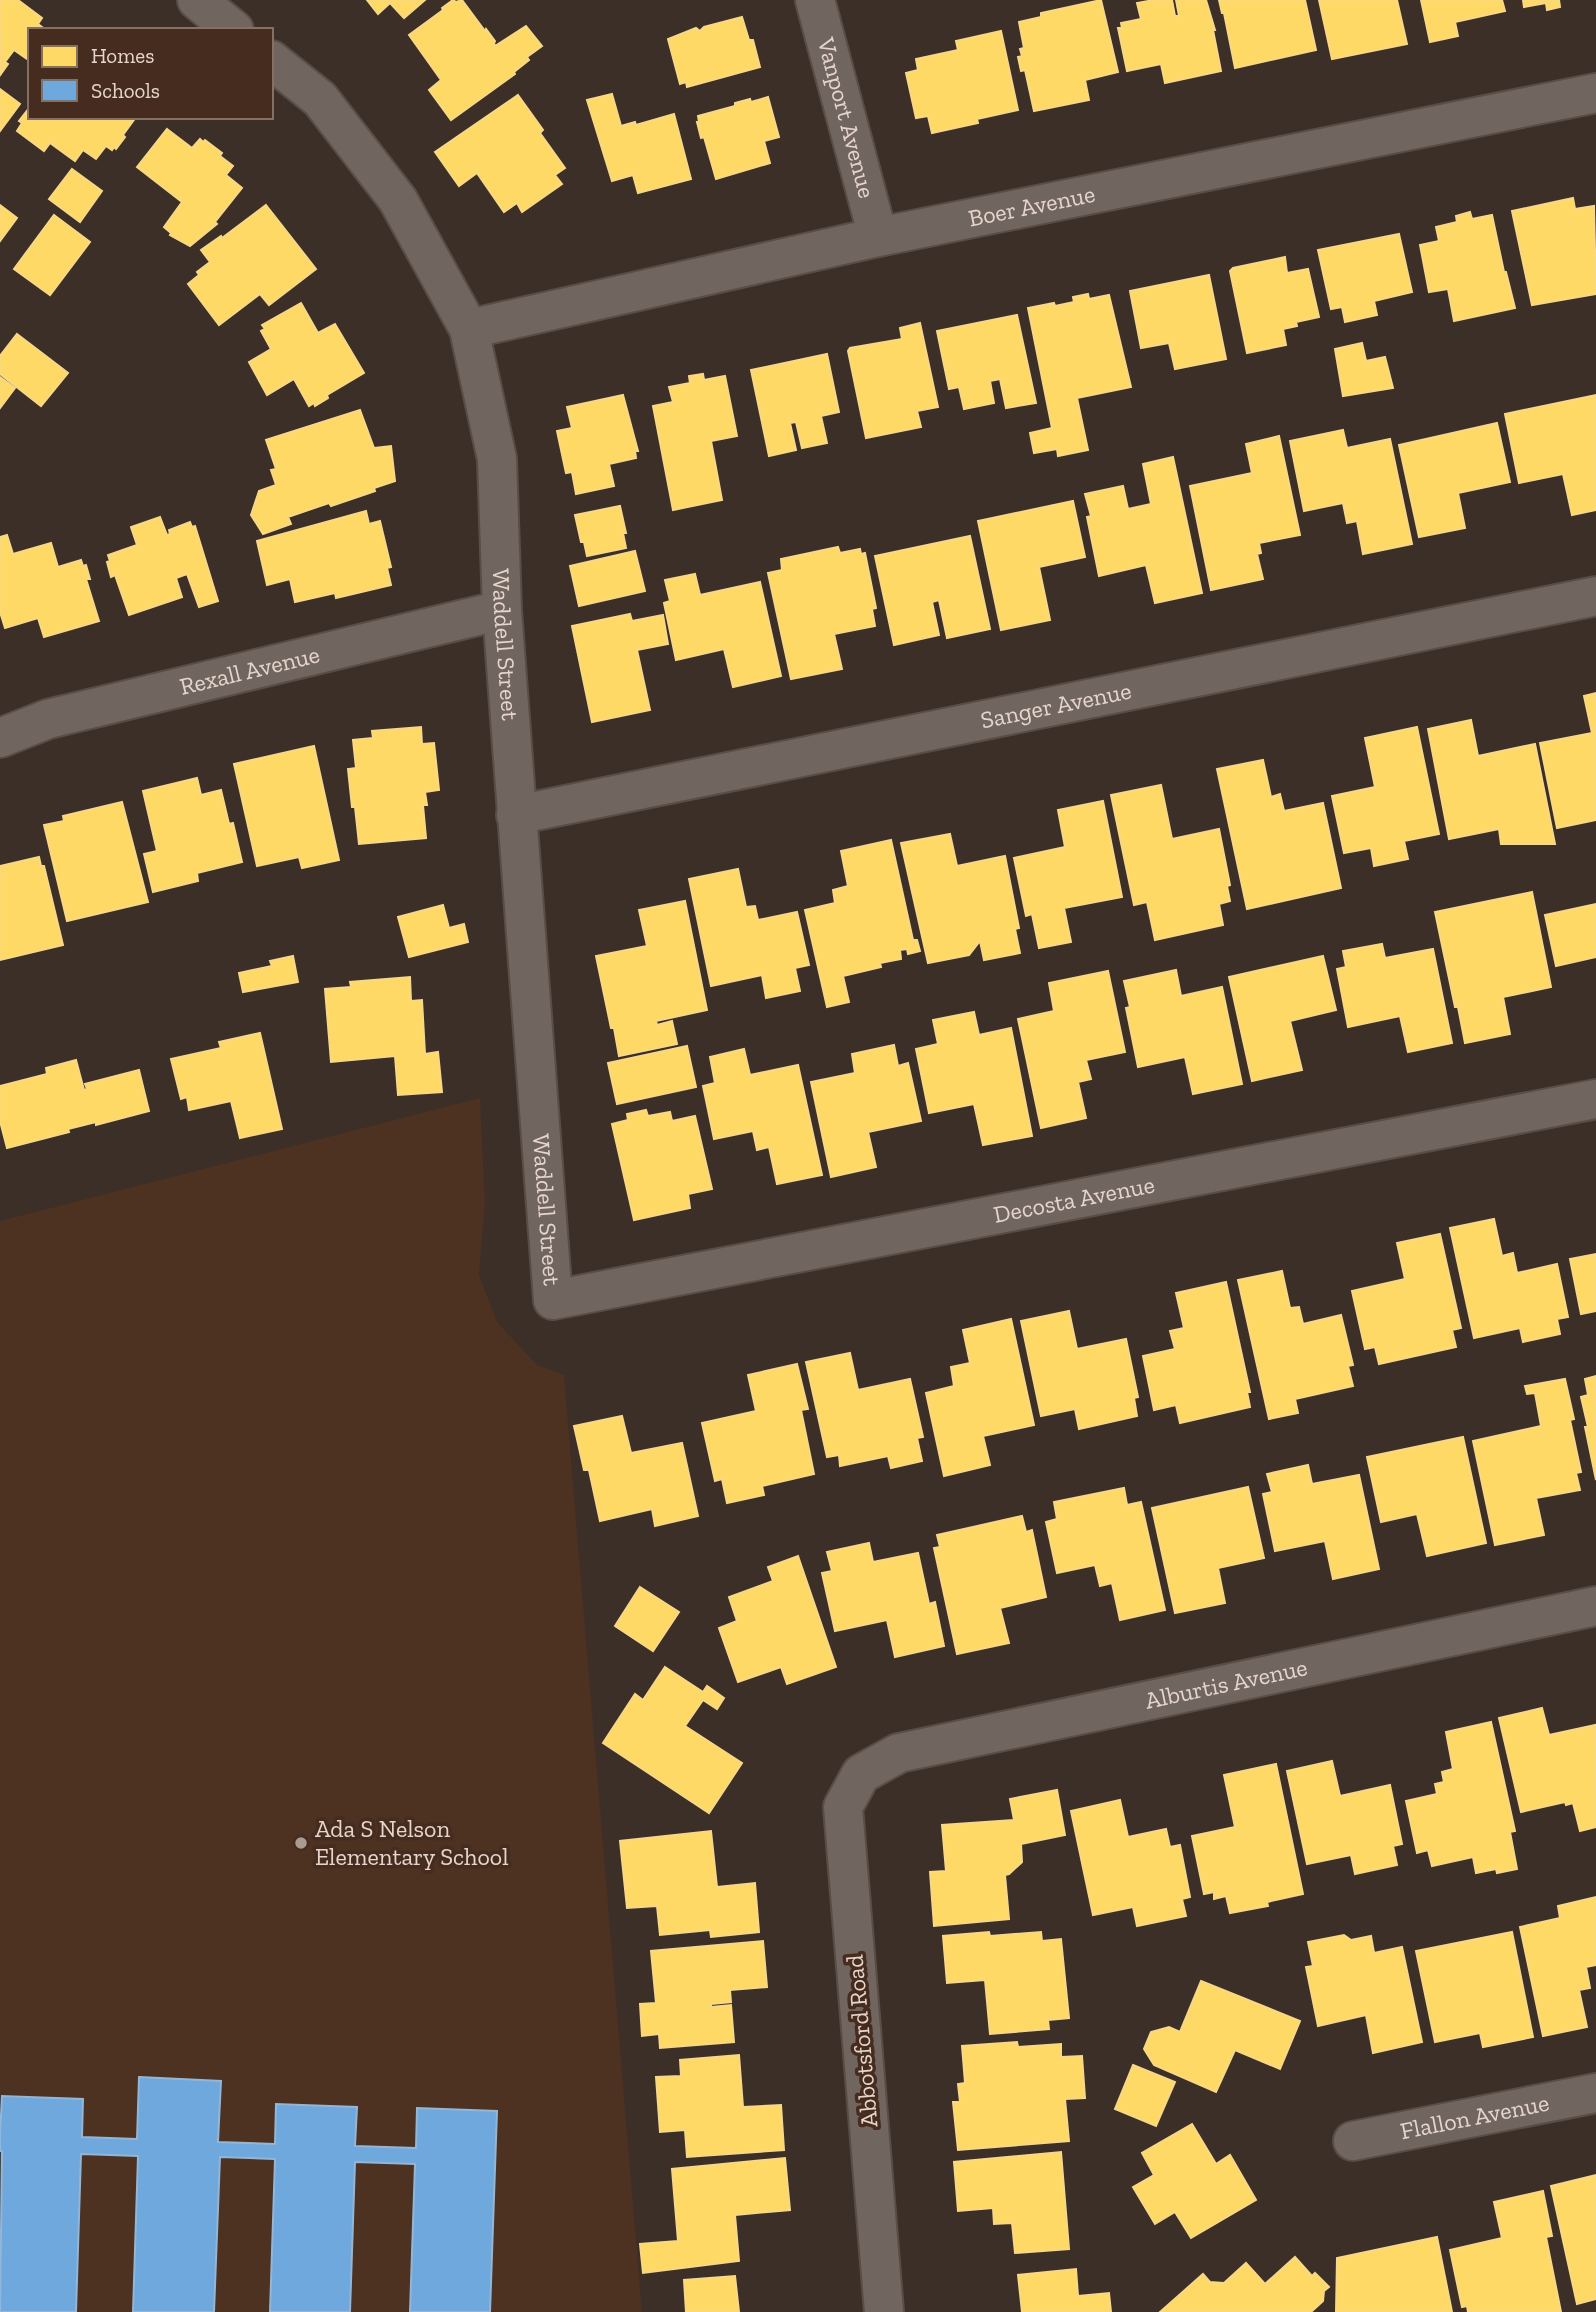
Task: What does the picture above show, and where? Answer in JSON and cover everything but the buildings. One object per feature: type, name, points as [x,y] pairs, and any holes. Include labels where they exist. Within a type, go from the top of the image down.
[{"type":"street","points":[[197,0],[232,28]]},
{"type":"street","name":"Vanport Avenue","points":[[815,0],[878,237]]},
{"type":"street","name":"Waddell Street","points":[[273,62],[320,99],[398,200],[469,329],[497,459],[502,610],[553,1300]]},
{"type":"street","name":"Boer Avenue","points":[[469,329],[878,237],[1596,93]]},
{"type":"street","name":"Sanger Avenue","points":[[516,815],[1596,596]]},
{"type":"street","name":"Rexall Avenue","points":[[0,737],[48,719],[502,610]]},
{"type":"street","name":"Decosta Avenue","points":[[553,1300],[1596,1099]]},
{"type":"street","name":"Alburtis Avenue","points":[[861,1774],[899,1753],[1596,1606]]},
{"type":"street","name":"Abbotsford Road","points":[[861,1774],[843,1807],[884,2312]]},
{"type":"street","name":"Flallon Avenue","points":[[1353,2141],[1596,2093]]},
{"type":"shaded area","name":"Ada S Nelson Elementary School","points":[[480,1098],[485,1203],[479,1275],[497,1322],[537,1365],[564,1375],[642,2312],[0,2312],[0,1221]]},
{"type":"place","name":"Ada S Nelson Elementary School","points":[[301,1843]]}]
